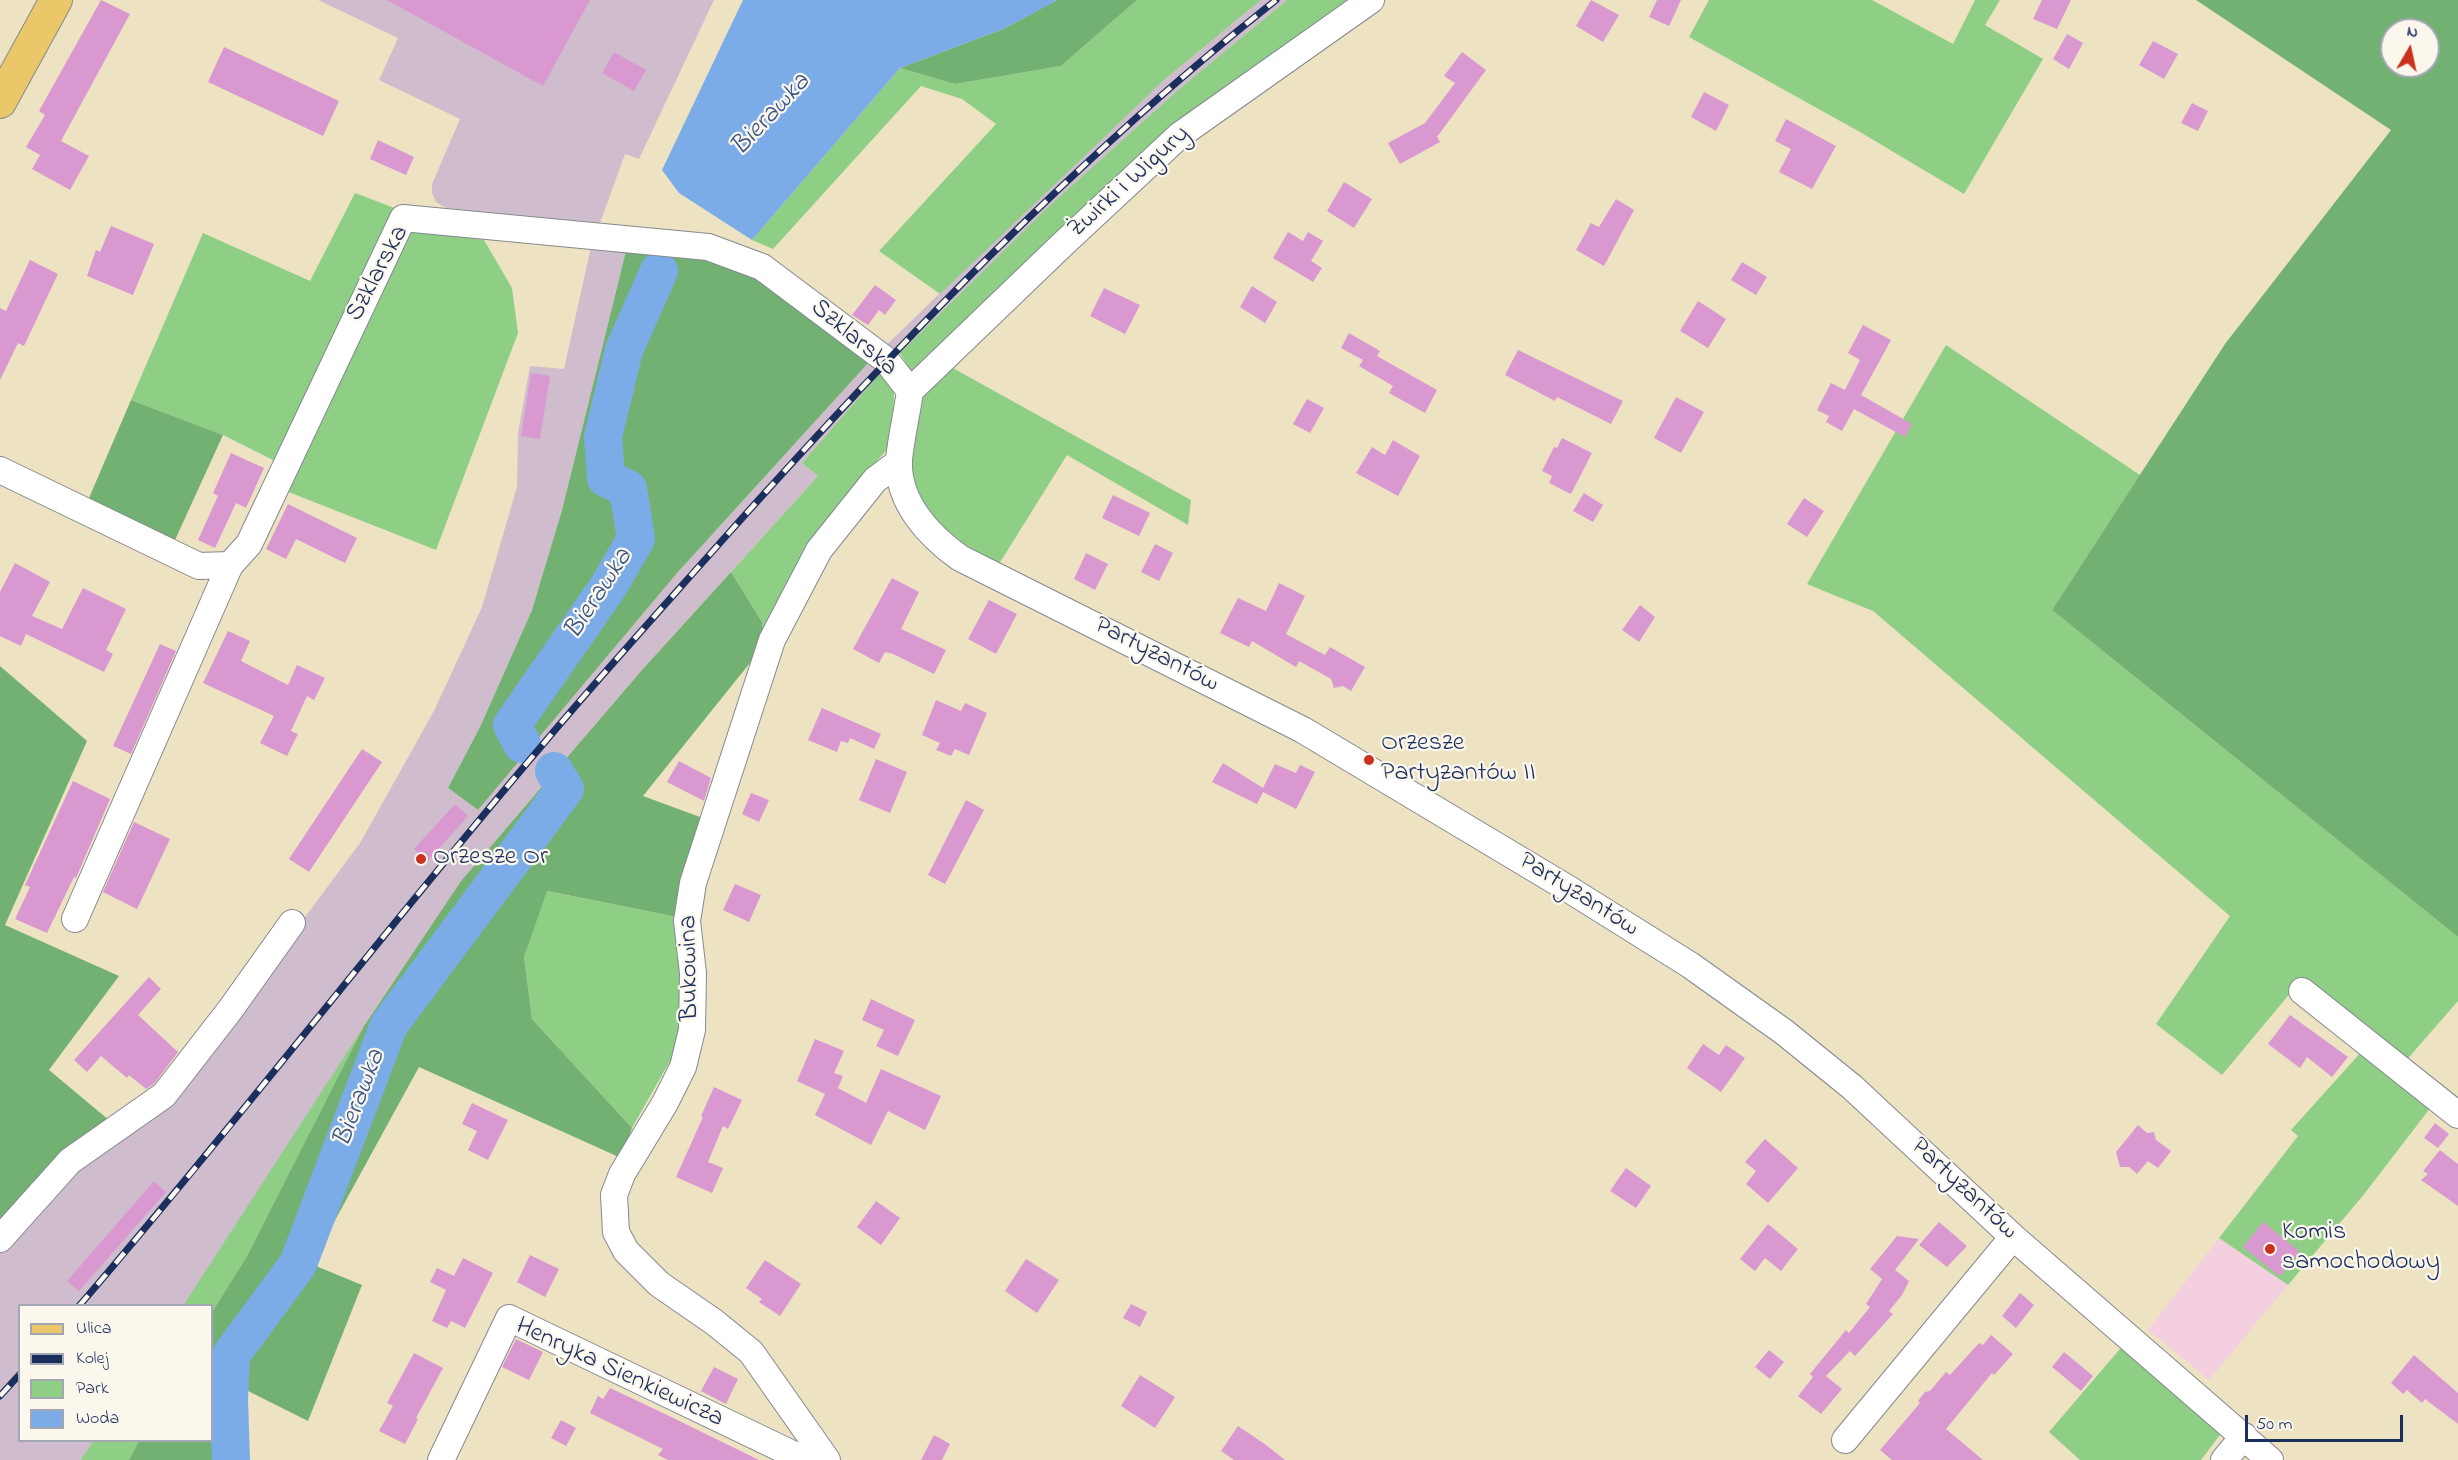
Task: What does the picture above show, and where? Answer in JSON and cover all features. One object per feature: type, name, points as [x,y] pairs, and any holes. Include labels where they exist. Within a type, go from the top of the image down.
[{"type":"main road","points":[[5,82],[56,0]]},
{"type":"street","name":"Żwirki i Wigury","points":[[910,391],[1063,243],[1180,135],[1371,0]]},
{"type":"street","name":"Szklarska","points":[[230,566],[249,544],[403,218],[708,247],[762,267],[885,360],[910,391]]},
{"type":"street","name":"Partyzantów","points":[[910,391],[899,462],[903,485],[912,508],[924,527],[939,544],[960,558],[1303,730],[1568,888],[1690,965],[1784,1032],[1852,1087],[2013,1237],[2270,1460]]},
{"type":"street","name":"Bukowina","points":[[827,1460],[751,1352],[714,1322],[659,1284],[626,1251],[616,1232],[614,1195],[622,1173],[665,1103],[683,1067],[692,1030],[694,1002],[687,921],[693,883],[772,640],[819,550],[875,480],[899,462]]},
{"type":"street","points":[[0,470],[199,566],[230,566],[75,919]]},
{"type":"street","points":[[0,1239],[70,1161],[164,1095],[230,1010],[292,923]]},
{"type":"street","points":[[2302,991],[2458,1115]]},
{"type":"street","points":[[1845,1440],[2013,1237]]},
{"type":"street","name":"Henryka Sienkiewicza","points":[[441,1460],[509,1318],[805,1460]]},
{"type":"street","points":[[2224,1460],[2244,1436]]},
{"type":"shaded area","points":[[318,0],[714,0],[639,159],[625,154],[600,223],[446,208],[436,202],[432,193],[432,184],[460,119],[379,80],[398,38]]},
{"type":"shaded area","points":[[1261,0],[1287,0],[1178,90],[1047,208],[883,370],[802,463],[818,476],[642,670],[461,881],[364,1026],[292,1169],[213,1310],[213,1304],[18,1304],[18,1442],[138,1442],[129,1460],[0,1460],[0,1249],[72,1166],[172,1096],[360,843],[434,711],[482,607],[517,487],[518,433],[530,366],[564,369],[591,247],[626,251],[562,510],[532,610],[480,727],[448,788],[478,810],[678,572],[870,361],[1164,80]]},
{"type":"shaded area","points":[[2219,1238],[2288,1285],[2209,1380],[2148,1330]]},
{"type":"green space","points":[[1057,0],[1137,0],[1061,66],[955,84],[900,68],[1003,29]]},
{"type":"green space","points":[[1137,0],[1261,0],[1164,80],[940,294],[879,251],[996,124],[962,99],[921,86],[773,249],[752,240],[900,68],[955,84],[1061,66]]},
{"type":"green space","points":[[1287,0],[1357,0],[914,377],[900,353],[1047,208],[1178,90]]},
{"type":"green space","points":[[1709,0],[1872,0],[1953,44],[1975,0],[2000,0],[1985,25],[2043,59],[1964,194],[1860,132],[1689,37]]},
{"type":"green space","points":[[2196,0],[2458,0],[2458,937],[2052,610],[2225,344],[2391,130]]},
{"type":"green space","points":[[355,193],[397,209],[279,463],[223,435],[131,400],[203,233],[310,281]]},
{"type":"green space","points":[[411,229],[484,240],[512,288],[518,333],[436,550],[286,491]]},
{"type":"green space","points":[[626,251],[706,258],[759,279],[870,361],[678,572],[478,810],[448,788],[480,727],[532,610],[562,510]]},
{"type":"green space","points":[[1946,345],[2140,475],[2052,610],[2458,937],[2458,1001],[2403,1064],[2292,991],[2222,1075],[2156,1024],[2230,916],[1873,611],[1807,584]]},
{"type":"green space","points":[[951,367],[1191,500],[1188,525],[1067,455],[999,564],[949,535],[922,505],[910,464],[922,396]]},
{"type":"green space","points":[[883,370],[894,393],[893,428],[886,451],[851,489],[806,554],[762,648],[762,622],[731,572],[818,476],[802,463]]},
{"type":"green space","points":[[131,400],[223,435],[175,540],[89,498]]},
{"type":"green space","points":[[731,572],[762,622],[762,648],[643,796],[700,817],[677,917],[547,891],[524,957],[532,1019],[632,1128],[621,1158],[419,1067],[311,1264],[362,1285],[308,1421],[244,1389],[246,1460],[129,1460],[138,1442],[213,1442],[213,1310],[247,1256],[364,1026],[461,881],[642,670]]},
{"type":"green space","points":[[0,666],[87,741],[5,925],[119,976],[49,1070],[110,1121],[0,1227]]},
{"type":"green space","points":[[546,891],[677,917],[682,1002],[675,1052],[632,1128],[532,1019],[524,957]]},
{"type":"green space","points":[[364,1026],[247,1256],[213,1310],[213,1304],[184,1304]]},
{"type":"green space","points":[[2363,1050],[2431,1107],[2365,1193],[2288,1285],[2219,1238],[2298,1136],[2291,1130]]},
{"type":"green space","points":[[2125,1343],[2223,1431],[2201,1460],[2080,1460],[2049,1432]]},
{"type":"green space","points":[[93,1442],[138,1442],[129,1460],[81,1460]]},
{"type":"water","points":[[743,0],[1056,1],[1003,29],[900,68],[752,240],[679,193],[662,170]]},
{"type":"building","points":[[101,0],[130,14],[61,141],[89,156],[70,190],[32,169],[40,155],[26,147],[45,115],[39,111]]},
{"type":"building","points":[[387,0],[590,0],[543,86]]},
{"type":"building","points":[[1591,0],[1619,15],[1603,42],[1576,26]]},
{"type":"building","points":[[1657,0],[1681,0],[1669,26],[1649,17]]},
{"type":"building","points":[[2042,0],[2071,0],[2057,29],[2033,19]]},
{"type":"building","points":[[2067,34],[2083,43],[2069,69],[2053,59]]},
{"type":"building","points":[[2153,41],[2178,54],[2164,79],[2139,65]]},
{"type":"building","points":[[224,47],[339,101],[323,136],[208,82]]},
{"type":"building","points":[[614,52],[646,70],[634,91],[602,73]]},
{"type":"building","points":[[1462,52],[1486,70],[1437,137],[1440,142],[1400,164],[1388,143],[1425,123],[1455,83],[1444,76]]},
{"type":"building","points":[[1704,92],[1729,105],[1716,131],[1691,117]]},
{"type":"building","points":[[2192,103],[2208,111],[2198,131],[2181,123]]},
{"type":"building","points":[[1786,119],[1836,146],[1812,189],[1779,172],[1791,149],[1775,141]]},
{"type":"building","points":[[378,140],[414,157],[406,175],[370,159]]},
{"type":"building","points":[[1344,182],[1372,199],[1354,228],[1327,211]]},
{"type":"building","points":[[1616,199],[1634,210],[1604,266],[1576,250],[1591,223],[1599,227]]},
{"type":"building","points":[[111,226],[154,244],[133,295],[87,276],[96,250],[100,252]]},
{"type":"building","points":[[1288,232],[1303,241],[1308,232],[1323,241],[1311,261],[1322,268],[1313,282],[1273,258]]},
{"type":"building","points":[[30,260],[58,274],[24,346],[18,343],[0,380],[0,308],[6,311]]},
{"type":"building","points":[[1742,262],[1767,277],[1756,295],[1731,280]]},
{"type":"building","points":[[875,285],[896,300],[885,315],[879,310],[868,325],[852,315]]},
{"type":"building","points":[[1252,286],[1277,302],[1265,323],[1240,307]]},
{"type":"building","points":[[1104,288],[1140,305],[1125,334],[1090,316]]},
{"type":"building","points":[[1698,301],[1726,319],[1708,348],[1680,331]]},
{"type":"building","points":[[1863,325],[1891,340],[1861,395],[1912,424],[1905,437],[1854,409],[1842,431],[1826,422],[1829,416],[1817,410],[1831,383],[1845,390],[1860,360],[1848,353]]},
{"type":"building","points":[[1349,333],[1380,351],[1377,356],[1437,390],[1425,413],[1389,393],[1393,386],[1359,366],[1363,360],[1341,348]]},
{"type":"building","points":[[1518,350],[1623,401],[1611,424],[1557,397],[1555,401],[1505,375]]},
{"type":"building","points":[[531,373],[550,376],[540,439],[521,436]]},
{"type":"building","points":[[1676,397],[1704,412],[1681,453],[1654,438]]},
{"type":"building","points":[[1307,399],[1324,408],[1310,433],[1293,424]]},
{"type":"building","points":[[1562,438],[1592,453],[1571,494],[1549,483],[1552,476],[1542,471],[1554,447],[1557,448]]},
{"type":"building","points":[[1393,440],[1420,456],[1398,496],[1356,473],[1372,447],[1385,455]]},
{"type":"building","points":[[231,453],[264,468],[246,508],[236,503],[215,548],[198,540],[218,496],[213,493]]},
{"type":"building","points":[[1584,493],[1603,505],[1593,522],[1573,511]]},
{"type":"building","points":[[1113,495],[1150,513],[1139,536],[1102,518]]},
{"type":"building","points":[[1804,498],[1824,511],[1807,537],[1787,524]]},
{"type":"building","points":[[288,504],[357,538],[345,563],[296,539],[286,559],[266,549]]},
{"type":"building","points":[[1155,544],[1173,553],[1159,581],[1141,572]]},
{"type":"building","points":[[1086,553],[1108,564],[1095,590],[1074,579]]},
{"type":"building","points":[[15,563],[50,582],[32,616],[62,629],[83,588],[126,609],[106,650],[113,654],[104,672],[26,634],[21,646],[0,636],[0,592]]},
{"type":"building","points":[[892,578],[919,592],[901,629],[946,650],[934,674],[893,654],[885,652],[879,663],[853,649]]},
{"type":"building","points":[[1279,583],[1305,596],[1286,634],[1325,655],[1330,647],[1365,667],[1351,691],[1343,686],[1334,688],[1331,679],[1299,661],[1296,667],[1252,641],[1249,647],[1220,633],[1238,598],[1266,611]]},
{"type":"building","points":[[989,600],[1017,614],[996,654],[968,639]]},
{"type":"building","points":[[1640,605],[1655,617],[1639,642],[1622,630]]},
{"type":"building","points":[[228,631],[250,641],[241,661],[288,685],[297,665],[325,678],[314,700],[307,696],[291,731],[298,734],[287,756],[260,743],[274,716],[203,683]]},
{"type":"building","points":[[160,644],[176,651],[131,754],[113,746]]},
{"type":"building","points":[[936,700],[961,711],[965,703],[987,713],[969,755],[955,749],[951,756],[936,750],[940,743],[922,735]]},
{"type":"building","points":[[822,708],[881,734],[874,749],[850,738],[848,743],[841,741],[837,752],[808,740]]},
{"type":"building","points":[[362,749],[382,762],[309,872],[289,859]]},
{"type":"building","points":[[876,759],[907,772],[890,813],[859,800]]},
{"type":"building","points":[[679,761],[711,778],[704,801],[667,782]]},
{"type":"building","points":[[1223,763],[1263,788],[1275,764],[1296,773],[1300,765],[1315,772],[1296,809],[1263,792],[1257,804],[1212,782]]},
{"type":"building","points":[[73,781],[110,799],[76,878],[74,877],[47,933],[15,919],[30,887],[25,885]]},
{"type":"building","points":[[751,793],[769,800],[759,822],[742,814]]},
{"type":"building","points":[[966,800],[984,810],[945,884],[928,875]]},
{"type":"building","points":[[455,804],[468,816],[427,862],[414,849]]},
{"type":"building","points":[[134,822],[170,839],[137,909],[103,892]]},
{"type":"building","points":[[735,884],[761,895],[749,922],[723,910]]},
{"type":"building","points":[[149,977],[161,989],[138,1015],[178,1052],[154,1084],[146,1089],[129,1075],[127,1078],[101,1056],[87,1072],[74,1060]]},
{"type":"building","points":[[871,999],[915,1020],[898,1056],[876,1046],[884,1030],[862,1020]]},
{"type":"building","points":[[2290,1015],[2348,1057],[2332,1077],[2307,1057],[2300,1068],[2268,1044]]},
{"type":"building","points":[[815,1039],[844,1051],[834,1073],[843,1076],[838,1088],[866,1103],[881,1069],[941,1096],[925,1130],[888,1111],[871,1145],[815,1115],[825,1094],[797,1081]]},
{"type":"building","points":[[1703,1044],[1719,1055],[1726,1045],[1745,1058],[1721,1092],[1687,1068]]},
{"type":"building","points":[[714,1087],[742,1100],[728,1129],[723,1126],[708,1162],[723,1168],[712,1193],[676,1177]]},
{"type":"building","points":[[472,1103],[508,1120],[488,1160],[468,1150],[477,1131],[462,1124]]},
{"type":"building","points":[[2435,1123],[2449,1134],[2438,1148],[2424,1138]]},
{"type":"building","points":[[2138,1125],[2147,1133],[2154,1132],[2156,1140],[2171,1151],[2158,1168],[2148,1161],[2137,1174],[2129,1167],[2120,1167],[2116,1152]]},
{"type":"building","points":[[1765,1139],[1798,1168],[1768,1203],[1746,1184],[1756,1171],[1745,1162]]},
{"type":"building","points":[[2440,1150],[2458,1164],[2458,1206],[2421,1180],[2428,1174],[2423,1171]]},
{"type":"building","points":[[1626,1168],[1651,1186],[1636,1208],[1610,1191]]},
{"type":"building","points":[[154,1181],[166,1192],[79,1291],[67,1281]]},
{"type":"building","points":[[876,1201],[900,1218],[881,1245],[857,1227]]},
{"type":"building","points":[[1939,1222],[1967,1246],[1947,1267],[1919,1245]]},
{"type":"building","name":"Komis samochodowy","points":[[2263,1222],[2299,1251],[2292,1264],[2279,1276],[2243,1247]]},
{"type":"building","points":[[1768,1224],[1798,1249],[1781,1271],[1765,1258],[1755,1271],[1740,1259]]},
{"type":"building","points":[[1897,1236],[1919,1239],[1895,1270],[1909,1281],[1902,1295],[1889,1311],[1893,1314],[1855,1356],[1850,1351],[1826,1376],[1842,1389],[1821,1414],[1798,1396],[1813,1377],[1810,1374],[1846,1330],[1849,1333],[1870,1307],[1866,1304],[1882,1279],[1870,1269]]},
{"type":"building","points":[[530,1255],[559,1269],[545,1297],[517,1282]]},
{"type":"building","points":[[463,1258],[493,1273],[465,1328],[451,1321],[447,1328],[432,1321],[446,1290],[430,1282],[437,1268],[454,1276]]},
{"type":"building","points":[[1026,1259],[1059,1280],[1037,1313],[1005,1291]]},
{"type":"building","points":[[765,1260],[801,1284],[780,1316],[759,1302],[762,1299],[746,1288]]},
{"type":"building","points":[[2020,1293],[2034,1305],[2016,1328],[2002,1316]]},
{"type":"building","points":[[1131,1304],[1147,1312],[1140,1327],[1123,1318]]},
{"type":"building","points":[[1991,1335],[2013,1354],[1994,1375],[1992,1373],[1946,1429],[1983,1460],[1892,1460],[1880,1450],[1920,1403],[1918,1401],[1925,1392],[1930,1391],[1946,1372],[1950,1375],[1979,1343],[1983,1345]]},
{"type":"building","points":[[516,1339],[543,1352],[529,1380],[502,1367]]},
{"type":"building","points":[[1769,1350],[1784,1362],[1770,1379],[1755,1367]]},
{"type":"building","points":[[2064,1352],[2093,1376],[2081,1391],[2052,1367]]},
{"type":"building","points":[[414,1353],[443,1368],[405,1444],[379,1431],[393,1406],[387,1403]]},
{"type":"building","points":[[2414,1355],[2458,1393],[2458,1424],[2425,1399],[2422,1403],[2407,1390],[2403,1394],[2391,1383]]},
{"type":"building","points":[[714,1367],[738,1379],[726,1404],[701,1391]]},
{"type":"building","points":[[1140,1375],[1175,1397],[1155,1428],[1121,1406]]},
{"type":"building","points":[[610,1388],[759,1460],[668,1460],[658,1455],[663,1449],[590,1413],[598,1396],[603,1399]]},
{"type":"building","points":[[561,1420],[576,1428],[566,1446],[551,1438]]},
{"type":"building","points":[[1238,1426],[1285,1460],[1234,1460],[1221,1451]]},
{"type":"building","points":[[934,1435],[950,1444],[942,1460],[921,1460]]},
{"type":"waterway","name":"Bierawka","points":[[522,744],[512,725],[608,587],[636,539],[628,489],[606,478],[603,437],[624,350],[659,271]]},
{"type":"waterway","name":"Bierawka","points":[[231,1460],[229,1399],[231,1355],[298,1264],[389,1025],[565,789],[554,771]]},
{"type":"railway","points":[[81,1304],[562,722],[791,464],[923,324],[1059,189],[1129,124],[1276,0]]},
{"type":"railway","points":[[0,1396],[18,1376]]},
{"type":"place","name":"Orzesze Partyzantów II","points":[[1369,760]]},
{"type":"place","name":"Orzesze Or","points":[[421,859]]},
{"type":"place","name":"Komis samochodowy","points":[[2270,1249]]}]
